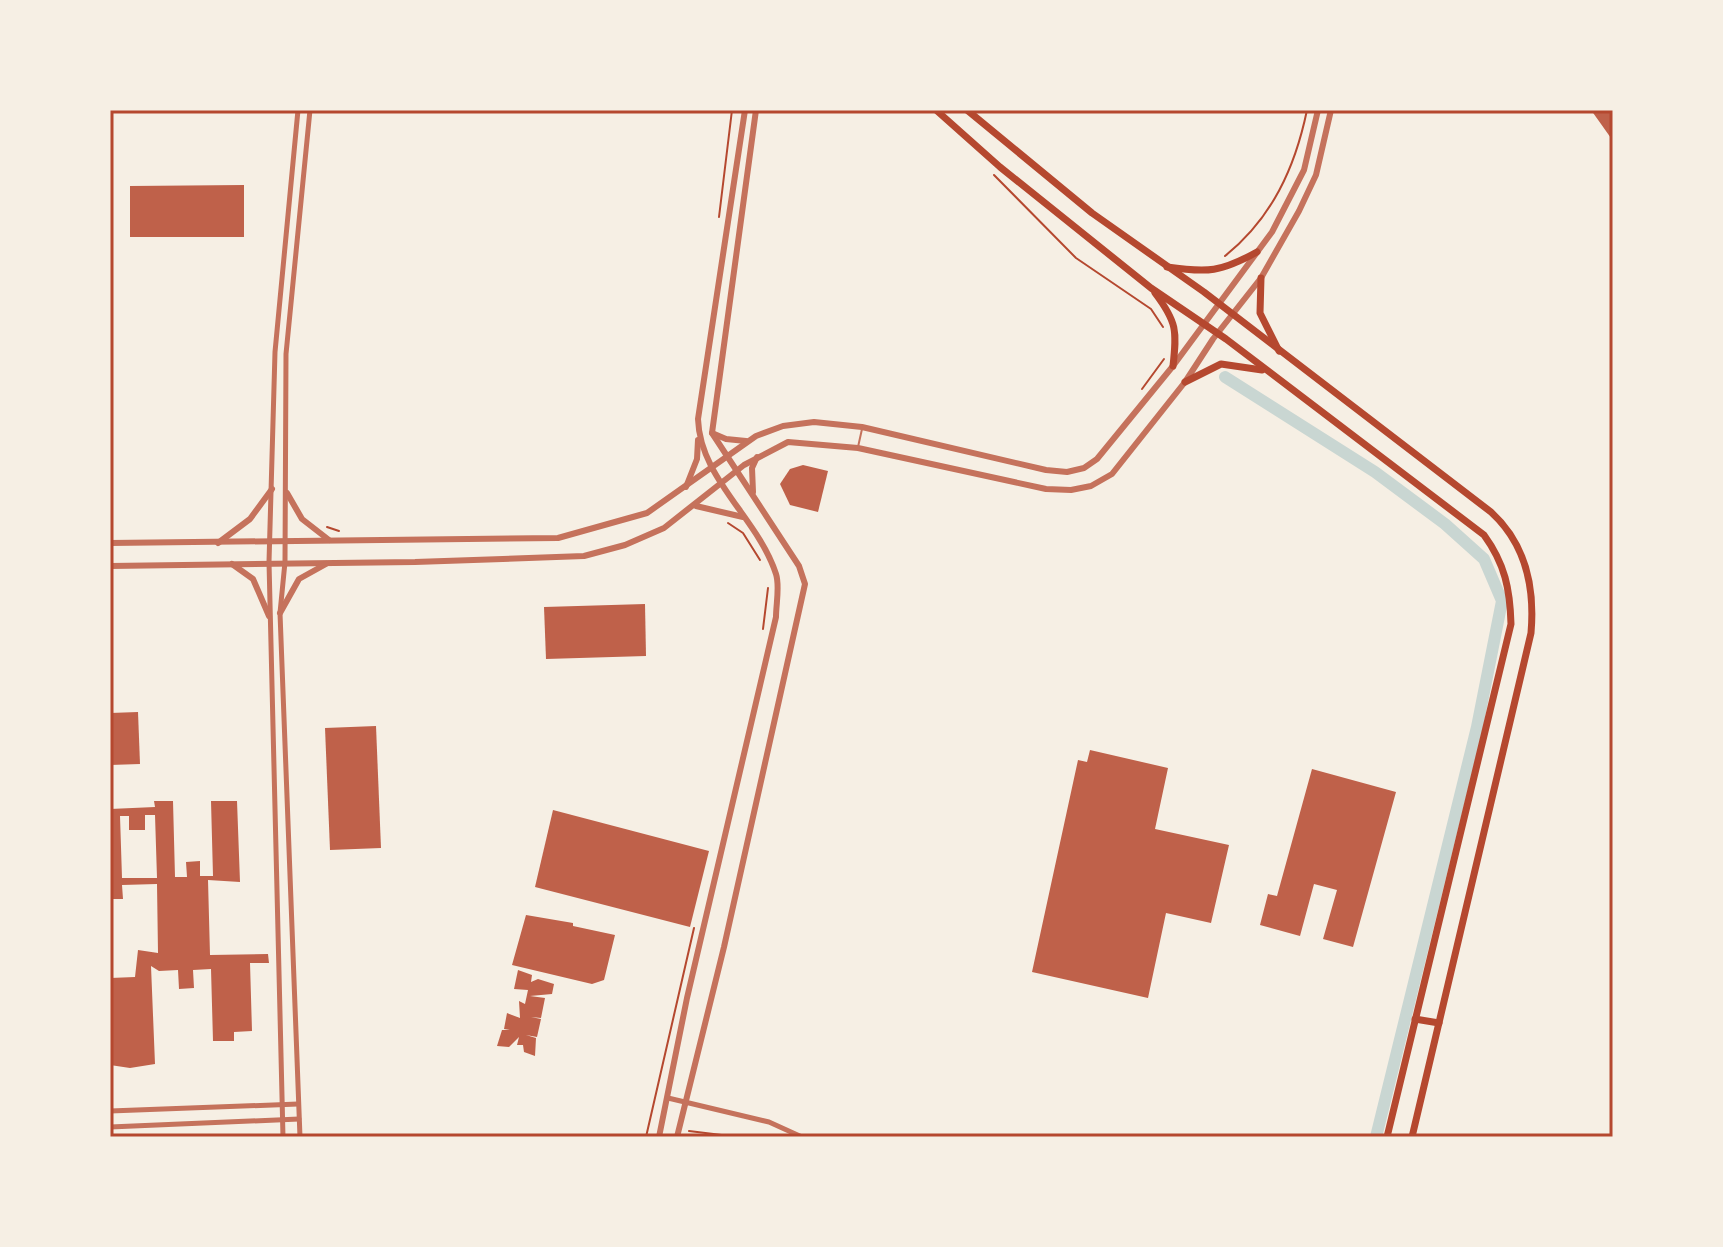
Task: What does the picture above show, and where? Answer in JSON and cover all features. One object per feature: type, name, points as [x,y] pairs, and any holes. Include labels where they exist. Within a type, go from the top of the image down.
[{"type":"main road","points":[[936,110],[1000,167],[1151,288],[1205,323],[1484,535],[1504,568],[1510,593],[1511,624],[1455,866],[1387,1137]]},
{"type":"main road","points":[[967,110],[1165,266],[1491,512],[1508,527],[1524,563],[1533,606],[1531,633],[1499,756],[1412,1137]]},
{"type":"main road","points":[[1165,266],[1216,271],[1257,252]]},
{"type":"main road","points":[[1261,278],[1260,313],[1280,353]]},
{"type":"main road","points":[[1151,288],[1170,312],[1177,331],[1173,366]]},
{"type":"main road","points":[[1185,382],[1221,364],[1268,371]]},
{"type":"main road","points":[[1455,866],[1475,871]]},
{"type":"main road","points":[[1415,1019],[1439,1023]]},
{"type":"street","points":[[283,1137],[269,562],[275,352],[298,110]]},
{"type":"street","points":[[300,1137],[280,613],[286,541],[286,354],[310,110]]},
{"type":"street","points":[[684,490],[697,459],[698,419],[745,110]]},
{"type":"street","points":[[677,1137],[805,584],[799,566],[712,433],[756,110]]},
{"type":"street","points":[[110,543],[558,538],[647,513],[684,490],[749,441],[783,426],[814,422],[862,427],[1067,472],[1084,468],[1097,459],[1173,366],[1257,252],[1304,170],[1318,110]]},
{"type":"street","points":[[110,566],[584,556],[625,545],[664,528],[758,456],[788,442],[858,448],[1046,489],[1071,490],[1091,486],[1112,474],[1185,382],[1261,278],[1316,175],[1331,110]]},
{"type":"street","points":[[712,433],[726,439],[749,441]]},
{"type":"street","points":[[659,1137],[687,998],[776,617],[777,576],[761,541],[713,469],[699,437]]},
{"type":"street","points":[[753,496],[752,468],[758,456]]},
{"type":"street","points":[[218,543],[250,519],[272,489]]},
{"type":"street","points":[[287,493],[302,519],[331,541]]},
{"type":"street","points":[[696,506],[715,508],[744,518]]},
{"type":"street","points":[[280,613],[299,579],[306,572],[330,562]]},
{"type":"street","points":[[232,564],[253,579],[269,616]]},
{"type":"street","points":[[668,1098],[769,1122],[802,1137]]},
{"type":"street","points":[[110,1111],[298,1104]]},
{"type":"street","points":[[110,1127],[299,1119]]},
{"type":"lane","points":[[858,448],[862,427]]},
{"type":"path","points":[[719,220],[732,110]]},
{"type":"path","points":[[1216,271],[1216,264],[1254,231],[1286,183],[1307,110]]},
{"type":"path","points":[[994,175],[1076,258],[1151,309],[1169,336]]},
{"type":"path","points":[[1142,388],[1166,355]]},
{"type":"path","points":[[723,520],[743,533],[764,569]]},
{"type":"path","points":[[325,526],[345,533]]},
{"type":"path","points":[[763,632],[769,579]]},
{"type":"path","points":[[646,1137],[696,919]]},
{"type":"path","points":[[694,1132],[738,1137]]},
{"type":"building","points":[[1591,110],[1613,110],[1613,141],[1601,124]]},
{"type":"building","points":[[244,185],[244,237],[130,237],[130,186]]},
{"type":"building","points":[[803,465],[828,471],[818,512],[790,505],[780,484],[790,469]]},
{"type":"building","points":[[645,604],[646,656],[546,659],[544,607]]},
{"type":"building","points":[[138,712],[140,764],[110,765],[110,713]]},
{"type":"building","points":[[376,726],[381,848],[330,850],[325,728]]},
{"type":"building","points":[[1090,750],[1168,768],[1155,829],[1229,845],[1211,923],[1166,913],[1148,998],[1032,972],[1078,760],[1087,762]]},
{"type":"building","points":[[1312,769],[1396,792],[1353,947],[1323,939],[1337,890],[1314,884],[1300,936],[1260,925],[1268,894],[1277,896]]},
{"type":"building","points":[[154,801],[173,801],[175,877],[187,877],[186,862],[200,861],[200,876],[213,876],[211,801],[237,801],[240,882],[208,880],[210,955],[268,954],[269,963],[250,963],[252,1031],[234,1032],[234,1041],[213,1041],[211,969],[193,970],[194,988],[179,989],[178,970],[159,971],[151,966],[155,1064],[130,1068],[110,1065],[110,978],[135,977],[138,950],[158,953],[157,884],[122,885],[123,899],[110,899],[110,809],[155,807]],"holes":[[[145,815],[155,815],[157,878],[122,878],[120,816],[129,816],[129,830],[145,830]]]},
{"type":"building","points":[[553,810],[709,851],[690,927],[535,887]]},
{"type":"building","points":[[526,915],[573,923],[573,926],[615,935],[604,980],[592,984],[512,965]]},
{"type":"building","points":[[518,970],[532,975],[531,982],[538,979],[554,984],[552,994],[530,996],[545,998],[541,1018],[531,1017],[541,1019],[537,1037],[526,1035],[536,1038],[535,1056],[524,1052],[523,1045],[517,1045],[519,1037],[509,1047],[497,1046],[502,1030],[510,1030],[504,1029],[507,1013],[520,1018],[519,1001],[525,1004],[528,990],[514,989]]},
{"type":"waterway","points":[[1225,377],[1375,472],[1445,524],[1484,559],[1502,601],[1477,727],[1376,1137]]}]
